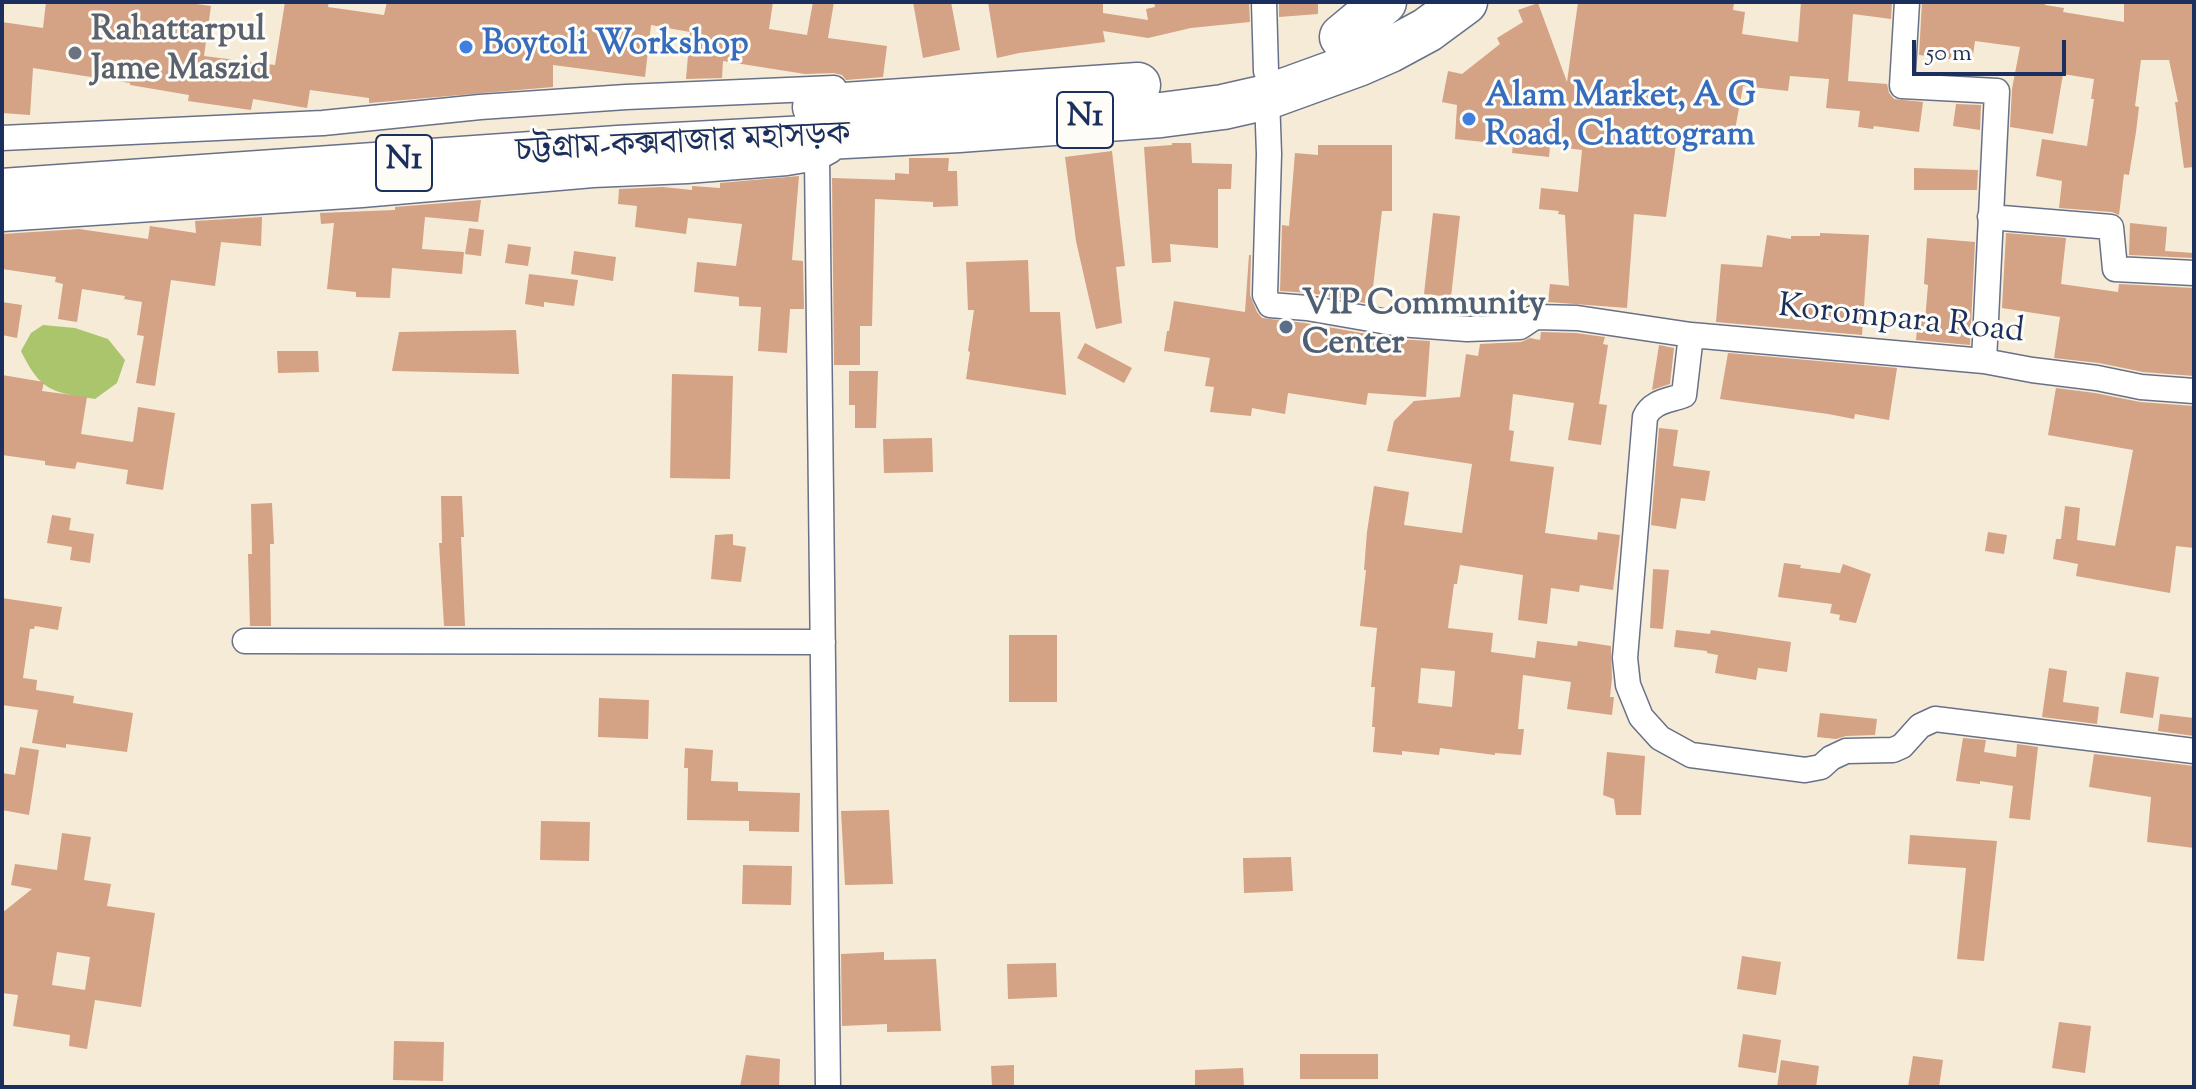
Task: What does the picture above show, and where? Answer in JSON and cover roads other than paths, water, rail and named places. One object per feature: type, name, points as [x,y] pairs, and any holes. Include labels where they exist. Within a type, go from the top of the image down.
[{"type":"highway","name":"N1","points":[[1350,51],[1390,50],[1427,30],[1465,2]]},
{"type":"highway","points":[[1350,51],[1415,7]]},
{"type":"highway","name":"চট্টগ্রাম-কক্সবাজার মহাসড়ক","points":[[2,191],[618,148],[856,136],[959,114],[1212,80],[1267,84],[1350,51]]},
{"type":"highway","name":"চট্টগ্রাম-কক্সবাজার মহাসড়ক","points":[[2,167],[959,114]]},
{"type":"street","points":[[1264,2],[1267,84]]},
{"type":"street","points":[[1907,2],[1902,86],[1997,91],[1984,361]]},
{"type":"street","name":"Korompara Road","points":[[1267,84],[1269,154],[1265,295],[1270,305],[1307,308],[1399,324],[1467,329],[1520,327],[1535,317],[1577,318],[1691,335],[1984,361],[2141,387],[2194,391]]},
{"type":"street","points":[[2,138],[323,123],[480,107],[626,97],[890,85],[922,86],[959,114]]},
{"type":"street","points":[[2,219],[787,163],[817,158],[856,136]]},
{"type":"street","points":[[817,158],[828,1087]]},
{"type":"street","points":[[1990,217],[2111,227],[2115,269],[2194,273]]},
{"type":"street","points":[[1691,335],[1684,395],[1654,405],[1645,417],[1628,610],[1625,658],[1628,685],[1641,717],[1660,738],[1691,755],[1805,770],[1821,767],[1846,751],[1893,750],[1902,746],[1920,726],[1935,719],[2194,751]]},
{"type":"street","points":[[245,641],[823,642]]},
{"type":"place","name":"Boytoli Workshop","points":[[466,47]]},
{"type":"place","name":"Rahattarpul Jame Maszid","points":[[75,53]]},
{"type":"place","name":"Alam Market, A G Road, Chattogram","points":[[1469,119]]},
{"type":"place","name":"VIP Community Center","points":[[1286,327]]}]
